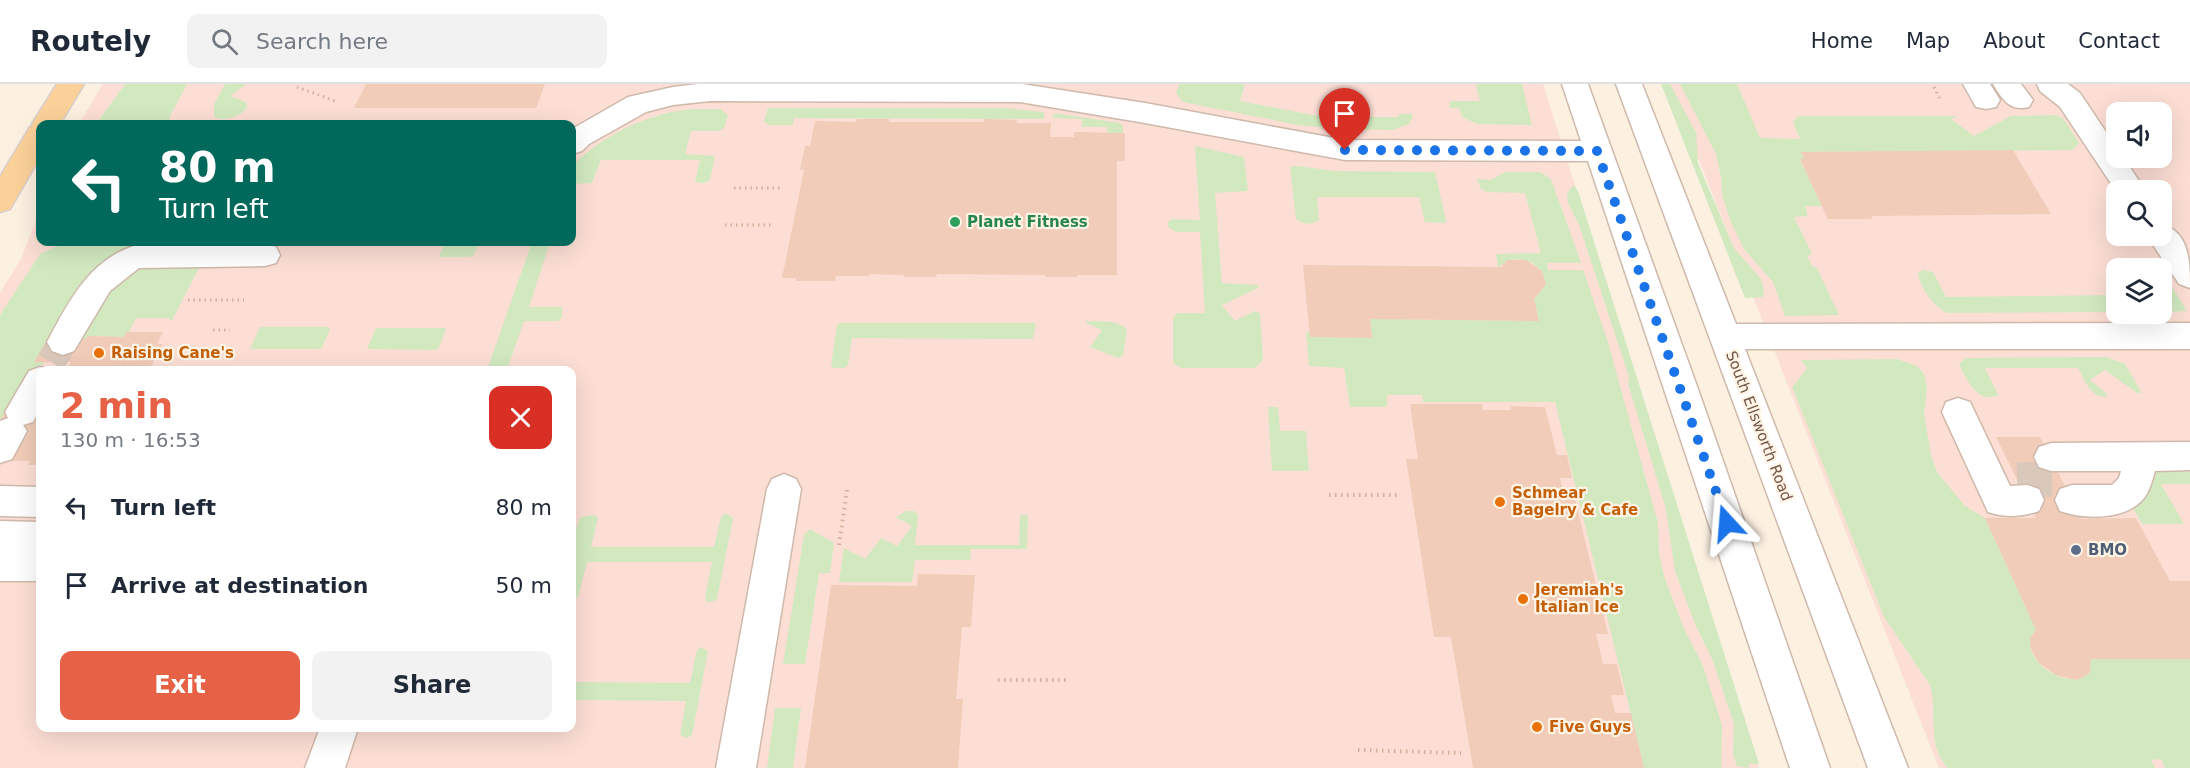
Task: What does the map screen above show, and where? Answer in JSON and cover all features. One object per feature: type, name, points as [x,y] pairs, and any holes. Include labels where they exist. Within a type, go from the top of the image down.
[{"type":"main road","points":[[48,120],[71,84]]},
{"type":"main road","points":[[0,201],[36,141]]},
{"type":"street","points":[[1575,84],[1682,389],[1810,768]]},
{"type":"street","name":"South Ellsworth Road","points":[[1629,84],[1888,768]]},
{"type":"street","points":[[2050,84],[2070,100],[2124,180]]},
{"type":"street","points":[[576,140],[639,104],[673,96],[710,92],[1009,93],[1145,113],[1345,150],[1597,151]]},
{"type":"street","points":[[2170,246],[2190,276]]},
{"type":"street","points":[[50,364],[100,279],[127,260],[148,255],[265,255]]},
{"type":"street","points":[[1725,337],[2190,336]]},
{"type":"street","points":[[10,431],[36,387]]},
{"type":"street","points":[[1958,412],[2004,475]]},
{"type":"street","points":[[2139,456],[2137,478],[2129,493],[2107,500],[2062,479],[2139,456],[2190,456]]},
{"type":"street","points":[[736,768],[784,489]]},
{"type":"street","points":[[0,501],[36,502]]},
{"type":"street","points":[[0,537],[36,537]]},
{"type":"street","points":[[0,565],[36,565]]},
{"type":"street","points":[[325,768],[338,732]]},
{"type":"path","points":[[297,87],[334,101]]},
{"type":"path","points":[[1934,87],[1941,101]]},
{"type":"path","points":[[734,188],[781,188]]},
{"type":"path","points":[[725,225],[773,225]]},
{"type":"path","points":[[188,300],[244,300]]},
{"type":"path","points":[[213,330],[230,330]]},
{"type":"path","points":[[839,545],[847,490]]},
{"type":"path","points":[[1329,495],[1401,495]]},
{"type":"path","points":[[998,680],[1068,680]]},
{"type":"path","points":[[1358,750],[1461,753]]},
{"type":"shaded area","points":[[103,84],[1543,84],[1759,768],[0,768],[0,293],[21,259],[36,220],[36,246],[576,246],[576,120],[81,120]]},
{"type":"shaded area","points":[[1669,84],[2190,84],[2190,768],[1939,768]]},
{"type":"green space","points":[[125,84],[187,84],[170,120],[99,120]]},
{"type":"green space","points":[[225,84],[246,84],[230,96],[246,102],[247,108],[232,118],[223,119],[214,117],[214,104]]},
{"type":"green space","points":[[1179,84],[1245,84],[1240,101],[1318,116],[1324,96],[1329,94],[1332,97],[1336,117],[1399,117],[1399,114],[1412,114],[1413,117],[1409,124],[1393,130],[1336,129],[1298,125],[1183,102],[1176,93]]},
{"type":"green space","points":[[1476,84],[1522,84],[1532,125],[1477,124],[1462,117],[1459,108],[1450,108],[1449,103],[1453,101],[1480,101]]},
{"type":"green space","points":[[1661,84],[1670,84],[1696,132],[1698,163],[1734,248],[1761,279],[1763,297],[1745,298]]},
{"type":"green space","points":[[1680,84],[1737,84],[1760,138],[1800,139],[1793,122],[1798,116],[1957,116],[1951,119],[1974,136],[2011,116],[2055,115],[2063,118],[2079,143],[2072,150],[1801,152],[1804,159],[1800,160],[1822,206],[1805,206],[1808,216],[1794,217],[1812,254],[1807,256],[1812,266],[1817,268],[1839,315],[1785,316],[1773,282],[1744,249],[1731,222],[1722,195],[1716,154]]},
{"type":"green space","points":[[768,108],[1005,108],[1044,112],[1044,119],[794,118],[793,125],[769,125],[764,121]]},
{"type":"green space","points":[[721,109],[728,115],[724,128],[719,131],[691,131],[685,154],[715,156],[710,180],[702,183],[695,181],[700,160],[601,160],[592,183],[576,184],[576,162],[584,155],[627,127],[675,111]]},
{"type":"green space","points":[[1054,113],[1120,123],[1123,126],[1123,133],[1107,133],[1107,127],[1082,127],[1082,119],[1053,118]]},
{"type":"green space","points":[[1195,146],[1244,157],[1248,191],[1215,193],[1222,283],[1259,285],[1258,288],[1222,305],[1235,321],[1255,311],[1260,314],[1263,360],[1255,368],[1181,368],[1173,363],[1173,317],[1178,313],[1205,313],[1200,232],[1176,232],[1168,227],[1168,222],[1172,219],[1200,220]]},
{"type":"green space","points":[[1290,167],[1335,171],[1435,172],[1446,221],[1444,223],[1425,222],[1419,197],[1317,197],[1319,220],[1310,223],[1302,222],[1296,219]]},
{"type":"green space","points":[[1505,172],[1540,172],[1551,179],[1581,263],[1547,263],[1548,270],[1583,270],[1607,339],[1658,523],[1659,553],[1664,576],[1684,629],[1702,663],[1720,719],[1722,728],[1721,768],[1644,768],[1555,402],[1423,402],[1422,395],[1387,395],[1387,407],[1350,407],[1344,368],[1309,366],[1306,332],[1310,333],[1310,337],[1372,338],[1370,319],[1539,321],[1534,299],[1546,284],[1538,268],[1529,261],[1517,259],[1498,267],[1496,254],[1541,253],[1525,193],[1486,192],[1481,189],[1477,179],[1491,180]]},
{"type":"green space","points":[[1574,185],[1578,191],[1759,764],[1748,764],[1749,768],[1737,766],[1733,754],[1734,724],[1712,659],[1695,624],[1675,571],[1666,509],[1628,384],[1629,377],[1579,225],[1568,203],[1567,193]]},
{"type":"green space","points":[[57,246],[211,246],[210,248],[121,252],[105,261],[42,366],[36,366],[36,375],[0,435],[0,315],[40,254]]},
{"type":"green space","points":[[443,246],[477,246],[474,255],[470,257],[439,257]]},
{"type":"green space","points":[[531,246],[549,246],[529,307],[562,307],[562,317],[558,321],[524,321],[508,366],[488,366]]},
{"type":"green space","points":[[201,264],[172,320],[169,320],[170,318],[136,318],[124,337],[88,336],[86,339],[78,339],[112,283],[145,265]]},
{"type":"green space","points":[[1923,270],[1933,272],[1946,297],[2106,295],[2106,312],[1947,313],[1932,301],[1918,273]]},
{"type":"green space","points":[[2172,287],[2187,311],[2172,312]]},
{"type":"green space","points":[[1086,321],[1108,322],[1123,326],[1127,330],[1123,356],[1118,358],[1090,347],[1102,330]]},
{"type":"green space","points":[[841,323],[1036,324],[1033,339],[852,338],[848,365],[844,368],[833,368],[831,365],[837,325]]},
{"type":"green space","points":[[260,327],[328,327],[330,329],[322,348],[318,349],[250,349]]},
{"type":"green space","points":[[376,328],[446,329],[439,348],[435,350],[367,349]]},
{"type":"green space","points":[[2107,357],[2125,364],[2142,393],[2137,393],[2105,370],[2090,380],[2107,394],[2106,397],[2092,391],[2078,368],[1985,368],[1998,395],[1984,396],[1974,389],[1959,364],[1966,358]]},
{"type":"green space","points":[[1897,359],[1917,366],[1924,374],[1927,387],[1924,414],[1931,455],[1937,472],[1965,506],[1985,518],[2036,630],[2030,639],[2031,649],[2036,659],[2056,675],[2068,679],[2080,678],[2090,672],[2091,659],[2190,659],[2190,768],[2165,768],[2161,759],[2151,760],[2155,768],[1948,768],[1941,759],[1935,739],[1930,685],[1884,617],[1792,387],[1807,369],[1801,360]]},
{"type":"green space","points":[[1268,407],[1278,407],[1280,431],[1306,431],[1309,471],[1272,471]]},
{"type":"green space","points":[[2162,467],[2190,472],[2190,484],[2161,484],[2184,524],[2142,524],[2132,506],[2155,471]]},
{"type":"green space","points":[[906,511],[914,511],[918,515],[915,545],[1019,545],[1020,515],[1028,515],[1027,549],[971,549],[970,560],[915,560],[912,582],[839,582],[844,548],[865,559],[881,538],[897,546],[912,526],[896,517]]},
{"type":"green space","points":[[726,513],[733,518],[715,601],[707,602],[705,598],[712,562],[587,562],[576,598],[576,530],[580,517],[595,515],[598,518],[591,547],[714,547],[721,517]]},
{"type":"green space","points":[[810,529],[834,543],[830,573],[819,573],[805,664],[783,664],[804,535]]},
{"type":"green space","points":[[701,647],[708,651],[692,735],[687,738],[680,735],[686,701],[576,700],[576,682],[690,683],[697,650]]},
{"type":"green space","points":[[775,708],[801,708],[793,768],[767,768]]},
{"type":"building","points":[[366,84],[545,84],[536,108],[354,108]]},
{"type":"building","name":"Planet Fitness","points":[[857,119],[889,119],[889,122],[984,122],[984,119],[1017,120],[1016,123],[1051,123],[1050,137],[1074,137],[1074,132],[1125,133],[1125,161],[1117,161],[1117,275],[1045,277],[1045,275],[937,274],[936,277],[904,277],[904,275],[870,274],[869,276],[836,276],[835,281],[796,281],[796,278],[782,278],[804,170],[800,170],[805,146],[810,146],[815,121],[856,122]]},
{"type":"building","points":[[2013,150],[2051,214],[1871,216],[1873,219],[1828,219],[1800,159],[1804,159],[1801,152]]},
{"type":"building","points":[[1507,260],[1526,260],[1542,271],[1546,284],[1534,299],[1539,321],[1370,319],[1372,338],[1310,337],[1303,265],[1501,267]]},
{"type":"building","name":"Raising Cane's","points":[[126,332],[163,332],[157,344],[163,344],[151,366],[68,366],[71,362],[34,362],[46,342],[76,342],[88,336],[124,337]]},
{"type":"building","points":[[1410,404],[1482,404],[1483,410],[1511,410],[1511,406],[1545,407],[1557,455],[1567,455],[1572,478],[1560,478],[1565,499],[1575,499],[1608,634],[1596,634],[1603,664],[1617,664],[1624,695],[1611,695],[1615,713],[1631,713],[1644,768],[1473,768],[1451,637],[1434,637],[1406,459],[1418,459]]},
{"type":"building","points":[[5,412],[36,412],[36,465],[28,465],[30,461],[12,461],[29,431],[0,431],[0,420]]},
{"type":"building","name":"BMO","points":[[1996,437],[2040,437],[2082,519],[2136,518],[2170,581],[2190,581],[2190,659],[2091,659],[2090,672],[2076,680],[2056,675],[2038,662],[2030,646],[2030,638],[2036,630],[1985,518],[2036,518]]},
{"type":"building","points":[[918,574],[975,575],[971,627],[962,627],[956,699],[963,699],[958,768],[805,768],[831,585],[917,586]]},
{"type":"tunnel","points":[[51,362],[63,342]]},
{"type":"tunnel","points":[[2017,480],[2062,479]]},
{"type":"place","name":"Planet Fitness","points":[[955,222]]},
{"type":"place","name":"Raising Cane's","points":[[99,353]]},
{"type":"place","name":"Schmear Bagelry & Cafe","points":[[1500,502]]},
{"type":"place","name":"BMO","points":[[2076,550]]},
{"type":"place","name":"Jeremiah's Italian Ice","points":[[1523,599]]},
{"type":"place","name":"Five Guys","points":[[1537,727]]},
{"type":"route","points":[[1345,150],[1597,151],[1727,523]]}]
